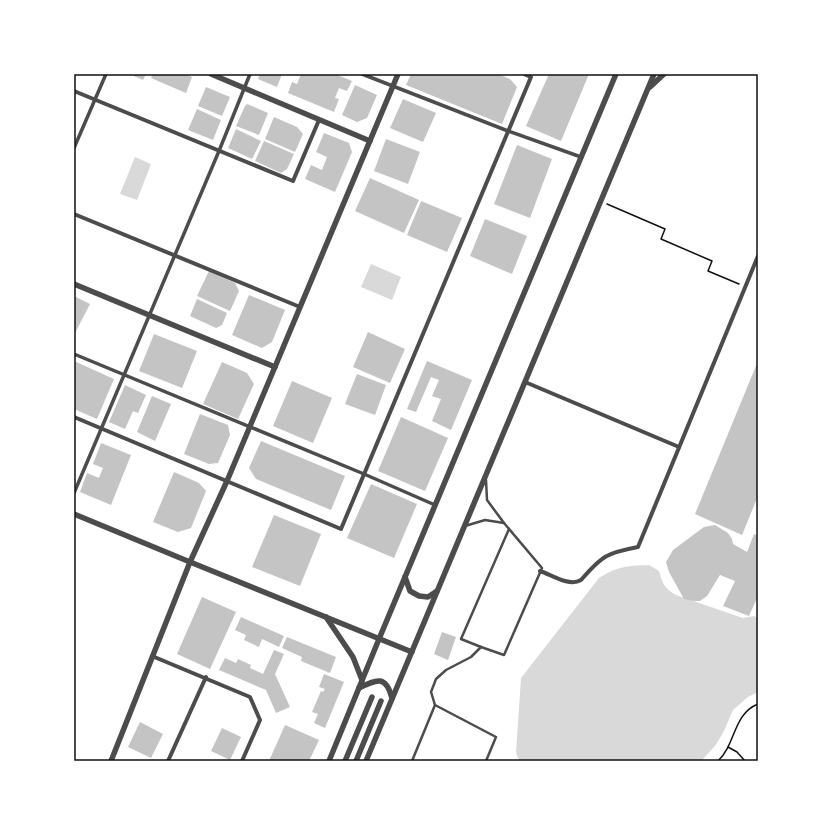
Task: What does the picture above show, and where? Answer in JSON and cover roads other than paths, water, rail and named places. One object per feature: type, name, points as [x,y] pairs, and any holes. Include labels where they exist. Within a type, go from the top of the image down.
[{"type":"street","points":[[74,148],[106,74]]},
{"type":"street","points":[[211,74],[370,141]]},
{"type":"street","points":[[74,493],[250,74]]},
{"type":"street","points":[[362,74],[508,131],[581,157]]},
{"type":"street","points":[[111,761],[190,562],[227,481],[398,74]]},
{"type":"street","points":[[74,417],[341,529],[531,77],[524,74]]},
{"type":"street","points":[[329,761],[616,74]]},
{"type":"street","points":[[366,761],[654,74]]},
{"type":"street","points":[[648,88],[664,74]]},
{"type":"street","points":[[74,91],[293,181],[319,120]]},
{"type":"street","points":[[74,214],[300,307]]},
{"type":"street","points":[[540,570],[570,583],[577,582],[605,556],[614,552],[638,547],[758,256]]},
{"type":"street","points":[[74,284],[275,367]]},
{"type":"street","points":[[74,354],[249,428],[364,474],[435,505]]},
{"type":"street","points":[[525,382],[679,446]]},
{"type":"street","points":[[74,514],[412,652]]},
{"type":"street","points":[[405,577],[410,591],[419,596],[428,597],[437,591]]},
{"type":"street","points":[[326,617],[353,657],[362,680]]},
{"type":"street","points":[[152,656],[206,677],[250,697],[260,720],[242,761]]},
{"type":"street","points":[[168,761],[206,677]]},
{"type":"street","points":[[359,688],[373,682],[382,682],[389,687],[392,698]]},
{"type":"street","points":[[345,761],[372,697]]},
{"type":"street","points":[[356,761],[381,701]]},
{"type":"lane","points":[[486,475],[487,500],[508,529],[542,568],[504,655],[461,640],[508,529]]},
{"type":"lane","points":[[464,526],[485,520],[504,523]]},
{"type":"lane","points":[[412,761],[435,705],[431,692],[436,679],[446,670],[471,657],[481,647]]},
{"type":"lane","points":[[435,705],[496,737],[486,761]]}]
